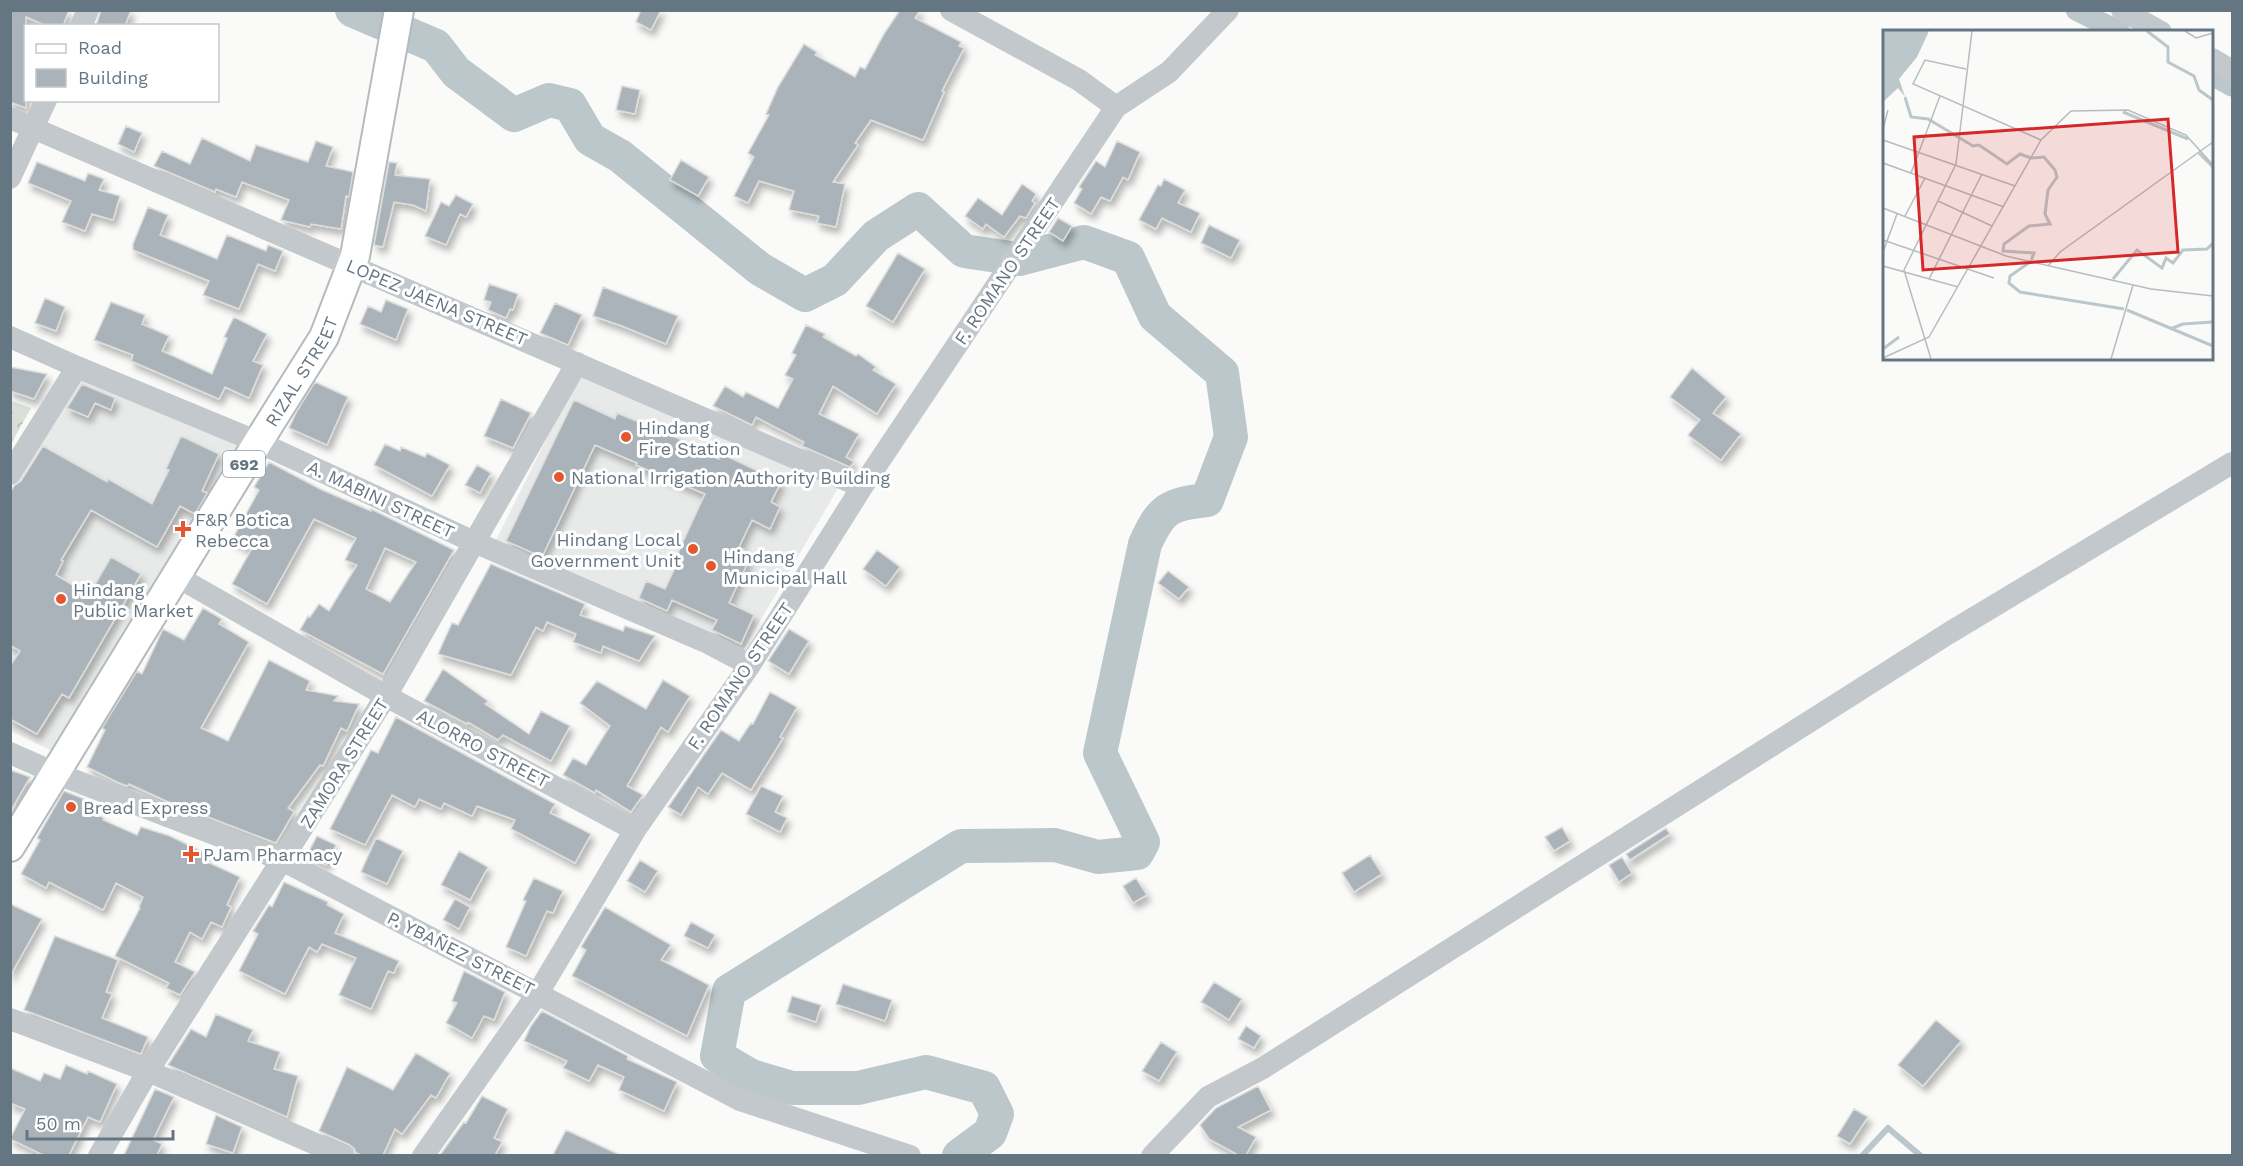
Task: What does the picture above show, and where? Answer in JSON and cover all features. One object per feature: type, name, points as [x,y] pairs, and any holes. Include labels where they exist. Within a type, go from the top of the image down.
[{"type":"main road","name":"RIZAL STREET","points":[[10,847],[324,337],[353,265],[399,10]]},
{"type":"street","points":[[82,24],[88,10]]},
{"type":"street","points":[[951,10],[1079,80],[1116,107],[1169,72],[1228,10]]},
{"type":"street","points":[[2122,10],[2157,30]]},
{"type":"street","points":[[2213,60],[2232,70]]},
{"type":"street","points":[[10,178],[45,102]]},
{"type":"street","name":"F. ROMANO STREET","points":[[423,1155],[538,993],[636,830],[750,665],[862,487],[1116,107]]},
{"type":"street","name":"LOPEZ JAENA STREET","points":[[10,118],[862,487]]},
{"type":"street","name":"A. MABINI STREET","points":[[10,337],[258,442],[474,542],[708,643],[750,665]]},
{"type":"street","name":"ZAMORA STREET","points":[[99,1155],[148,1071],[386,696],[577,363]]},
{"type":"street","points":[[10,474],[77,367]]},
{"type":"street","points":[[1152,1155],[1208,1097],[1273,1061],[1949,633],[2232,463]]},
{"type":"street","name":"ALORRO STREET","points":[[176,576],[386,696],[636,830]]},
{"type":"street","name":"P. YBAÑEZ STREET","points":[[10,753],[282,860],[740,1100],[910,1155]]},
{"type":"street","points":[[10,1019],[148,1071],[343,1155]]},
{"type":"shaded area","points":[[83,369],[247,440],[56,753],[11,731],[11,492]]},
{"type":"shaded area","points":[[580,372],[840,485],[743,650],[496,540]]},
{"type":"green space","points":[[10,401],[31,408],[11,444]]},
{"type":"building","points":[[10,10],[69,10],[64,24],[42,24],[26,17],[26,24],[24,24],[24,102],[26,102],[26,108],[10,102]]},
{"type":"building","points":[[101,10],[131,10],[126,24],[97,24]]},
{"type":"building","points":[[641,10],[661,10],[651,30],[636,22]]},
{"type":"building","points":[[900,10],[920,10],[915,18],[961,42],[959,46],[964,48],[942,91],[944,92],[923,140],[871,120],[855,143],[858,145],[833,182],[845,184],[836,227],[817,223],[819,216],[789,210],[794,191],[759,181],[748,203],[734,196],[754,157],[748,153],[769,115],[766,114],[778,87],[804,44],[817,52],[815,55],[855,77],[860,67],[865,69]]},
{"type":"building","points":[[622,86],[640,90],[635,114],[616,110]]},
{"type":"building","points":[[126,126],[142,133],[134,152],[118,144]]},
{"type":"building","points":[[202,138],[250,161],[256,145],[308,162],[316,141],[333,147],[326,166],[353,172],[349,197],[346,196],[341,229],[311,224],[310,227],[281,220],[289,200],[242,182],[236,197],[216,189],[215,192],[154,166],[162,151],[190,164]]},
{"type":"building","points":[[1117,141],[1140,152],[1128,180],[1123,177],[1110,201],[1101,197],[1091,214],[1074,203],[1082,189],[1079,187],[1096,161],[1105,167]]},
{"type":"building","points":[[681,160],[709,177],[698,196],[670,180]]},
{"type":"building","points":[[37,162],[85,181],[88,173],[104,179],[99,190],[120,196],[113,220],[92,214],[85,231],[62,222],[71,201],[28,183]]},
{"type":"building","points":[[389,162],[397,163],[395,175],[430,179],[426,211],[413,205],[394,202],[383,247],[374,245]]},
{"type":"building","points":[[1164,179],[1185,190],[1178,203],[1200,213],[1191,232],[1162,218],[1156,229],[1139,220],[1158,185],[1161,186]]},
{"type":"building","points":[[1022,184],[1036,194],[1032,201],[1035,203],[1026,218],[1020,216],[1004,237],[986,224],[983,229],[965,216],[978,198],[1002,215]]},
{"type":"building","points":[[456,195],[473,204],[466,217],[460,214],[446,245],[425,236],[441,202],[449,206]]},
{"type":"building","points":[[148,207],[168,215],[160,235],[217,259],[227,235],[266,251],[268,245],[283,251],[275,271],[258,264],[239,309],[203,295],[209,281],[133,250],[133,244]]},
{"type":"building","points":[[1058,218],[1072,226],[1063,241],[1049,232]]},
{"type":"building","points":[[1209,225],[1240,240],[1231,258],[1201,243]]},
{"type":"building","points":[[898,253],[925,269],[893,322],[866,306]]},
{"type":"building","points":[[489,284],[518,294],[513,310],[510,309],[506,318],[488,310],[491,302],[484,300]]},
{"type":"building","points":[[603,287],[678,316],[666,344],[593,316]]},
{"type":"building","points":[[45,298],[65,307],[56,331],[35,323]]},
{"type":"building","points":[[386,300],[408,309],[396,340],[360,324],[368,306],[381,312]]},
{"type":"building","points":[[111,302],[145,315],[142,324],[169,336],[162,351],[212,374],[227,338],[224,337],[234,317],[267,334],[253,361],[263,365],[249,398],[225,387],[219,399],[131,361],[133,355],[94,340]]},
{"type":"building","points":[[555,303],[582,315],[568,345],[540,333]]},
{"type":"building","points":[[806,325],[825,334],[823,337],[856,356],[858,354],[876,367],[873,370],[896,384],[877,414],[833,386],[819,414],[859,434],[846,457],[854,462],[850,467],[802,446],[804,442],[756,417],[752,425],[713,406],[725,386],[743,397],[746,392],[778,408],[793,379],[785,375],[796,355],[792,353]]},
{"type":"building","points":[[10,367],[47,374],[34,399],[10,391]]},
{"type":"building","points":[[1692,368],[1726,397],[1713,413],[1741,434],[1721,460],[1688,435],[1700,420],[1670,397]]},
{"type":"building","points":[[315,382],[348,397],[327,445],[289,428]]},
{"type":"building","points":[[82,384],[115,398],[111,410],[95,403],[88,417],[67,408]]},
{"type":"building","points":[[501,399],[531,413],[513,448],[484,436]]},
{"type":"building","points":[[574,400],[615,419],[617,413],[687,442],[686,445],[719,459],[722,454],[781,482],[771,502],[780,507],[770,529],[752,520],[739,547],[744,550],[741,557],[749,560],[729,603],[754,615],[741,644],[712,630],[717,620],[672,600],[667,611],[639,598],[646,581],[665,589],[680,557],[677,555],[705,494],[636,465],[637,463],[595,445],[542,557],[506,541]]},
{"type":"building","points":[[181,436],[219,454],[202,491],[207,493],[195,514],[180,506],[157,547],[91,510],[61,560],[63,561],[56,575],[89,595],[111,557],[141,574],[69,698],[62,694],[37,734],[10,719],[10,666],[20,651],[10,645],[10,493],[21,481],[43,446],[152,504],[169,470],[166,469]]},
{"type":"building","points":[[385,444],[400,451],[401,447],[425,457],[427,453],[450,465],[432,496],[374,465]]},
{"type":"building","points":[[269,462],[320,489],[371,511],[371,509],[454,550],[383,674],[300,630],[308,616],[310,617],[319,604],[329,611],[357,565],[345,560],[356,538],[314,519],[267,604],[232,584],[251,550],[232,540],[259,490],[254,487]],"holes":[[[385,548],[416,562],[390,602],[366,589]]]},
{"type":"building","points":[[477,465],[491,473],[480,493],[465,485]]},
{"type":"building","points":[[877,550],[900,567],[886,586],[863,569]]},
{"type":"building","points":[[491,564],[585,604],[580,615],[623,631],[625,626],[655,636],[639,661],[603,646],[601,653],[573,642],[576,634],[547,622],[543,631],[536,627],[511,675],[438,654],[452,623],[458,625]]},
{"type":"building","points":[[1168,571],[1189,587],[1179,599],[1158,583]]},
{"type":"building","points":[[203,608],[222,619],[219,624],[249,642],[201,728],[228,741],[269,660],[310,681],[306,690],[338,696],[334,701],[359,704],[347,731],[341,728],[323,766],[320,765],[288,808],[294,812],[276,843],[164,800],[129,784],[127,786],[117,782],[87,767],[105,730],[102,728],[137,671],[142,674],[163,629],[184,640]]},
{"type":"building","points":[[789,629],[809,641],[789,674],[768,661]]},
{"type":"building","points":[[443,669],[488,701],[485,704],[529,734],[541,711],[570,726],[551,761],[503,735],[498,740],[468,722],[467,724],[424,701]]},
{"type":"building","points":[[663,680],[690,696],[668,732],[661,727],[627,786],[643,795],[631,812],[596,790],[595,793],[563,775],[573,758],[586,765],[610,726],[580,703],[597,681],[646,709]]},
{"type":"building","points":[[770,692],[797,707],[780,737],[783,738],[751,790],[722,773],[708,794],[698,787],[681,815],[668,807],[721,730],[739,741],[751,723],[753,724]]},
{"type":"building","points":[[396,717],[555,804],[550,813],[591,834],[575,863],[511,829],[515,820],[477,806],[472,816],[444,803],[441,809],[419,799],[415,807],[392,795],[365,845],[330,829],[371,750],[378,753]]},
{"type":"building","points":[[10,770],[30,777],[10,812]]},
{"type":"building","points":[[761,786],[783,796],[775,812],[787,818],[780,832],[746,814]]},
{"type":"building","points":[[64,791],[97,804],[92,812],[104,818],[103,820],[137,835],[141,827],[170,836],[207,854],[203,860],[240,877],[227,905],[231,907],[222,927],[211,922],[202,939],[190,932],[175,962],[195,972],[180,995],[166,988],[169,983],[115,956],[140,908],[143,897],[116,883],[103,910],[49,882],[46,888],[21,874],[40,840],[37,838]]},
{"type":"building","points":[[1562,827],[1570,841],[1554,851],[1545,837]]},
{"type":"building","points":[[1666,828],[1670,834],[1630,860],[1626,854]]},
{"type":"building","points":[[317,836],[336,845],[326,865],[307,855]]},
{"type":"building","points":[[376,838],[403,851],[387,884],[361,872]]},
{"type":"building","points":[[459,851],[488,867],[470,900],[441,885]]},
{"type":"building","points":[[1370,855],[1382,874],[1354,892],[1342,873]]},
{"type":"building","points":[[1622,857],[1632,873],[1619,882],[1609,865]]},
{"type":"building","points":[[640,860],[658,871],[645,892],[627,881]]},
{"type":"building","points":[[534,878],[563,891],[553,913],[547,911],[526,956],[506,947],[526,901],[523,900]]},
{"type":"building","points":[[1136,878],[1147,895],[1133,903],[1123,886]]},
{"type":"building","points":[[284,882],[328,902],[327,905],[344,914],[335,933],[399,961],[394,973],[388,971],[371,1009],[339,995],[356,958],[322,944],[317,952],[309,947],[285,994],[239,971],[258,934],[253,931],[269,905],[272,907]]},
{"type":"building","points":[[455,899],[470,907],[459,929],[443,920]]},
{"type":"building","points":[[10,904],[42,919],[10,976]]},
{"type":"building","points":[[605,907],[671,945],[661,960],[709,985],[687,1036],[572,976],[586,950],[581,947]]},
{"type":"building","points":[[691,922],[715,935],[708,948],[684,936]]},
{"type":"building","points":[[55,936],[118,960],[106,992],[112,994],[102,1018],[148,1037],[141,1054],[24,1010]]},
{"type":"building","points":[[464,971],[505,992],[494,1020],[484,1016],[472,1038],[446,1023],[457,1003],[452,1001]]},
{"type":"building","points":[[1214,982],[1242,999],[1229,1020],[1201,1002]]},
{"type":"building","points":[[843,984],[892,1000],[885,1021],[836,1004]]},
{"type":"building","points":[[792,996],[821,1005],[816,1022],[787,1012]]},
{"type":"building","points":[[542,1011],[628,1056],[627,1059],[677,1082],[664,1111],[619,1090],[624,1077],[598,1065],[589,1081],[563,1068],[567,1061],[524,1041]]},
{"type":"building","points":[[216,1014],[253,1030],[248,1041],[280,1052],[274,1069],[298,1076],[287,1117],[168,1065],[191,1029],[206,1037]]},
{"type":"building","points":[[1936,1020],[1961,1041],[1923,1086],[1898,1065]]},
{"type":"building","points":[[1246,1026],[1261,1036],[1254,1048],[1238,1039]]},
{"type":"building","points":[[1161,1042],[1177,1052],[1159,1081],[1142,1071]]},
{"type":"building","points":[[416,1053],[450,1073],[436,1098],[431,1095],[402,1134],[395,1129],[383,1155],[356,1153],[354,1148],[348,1144],[319,1131],[347,1067],[393,1090]]},
{"type":"building","points":[[66,1065],[87,1074],[88,1071],[117,1084],[100,1122],[88,1117],[69,1155],[43,1155],[10,1139],[25,1109],[10,1103],[10,1068],[40,1081],[44,1073],[60,1079]]},
{"type":"building","points":[[1258,1086],[1271,1110],[1238,1127],[1256,1137],[1246,1155],[1238,1155],[1209,1139],[1200,1125],[1216,1108]]},
{"type":"building","points":[[155,1089],[174,1097],[153,1140],[162,1144],[157,1155],[124,1155]]},
{"type":"building","points":[[482,1096],[508,1109],[494,1138],[502,1142],[495,1155],[440,1155],[464,1122],[466,1123]]},
{"type":"building","points":[[1854,1109],[1868,1117],[1850,1144],[1837,1136]]},
{"type":"building","points":[[216,1115],[242,1127],[233,1153],[206,1144]]},
{"type":"building","points":[[566,1130],[620,1155],[553,1155]]},
{"type":"waterway","points":[[352,10],[436,46],[456,72],[514,115],[549,100],[570,105],[590,139],[620,156],[760,269],[805,295],[835,280],[876,236],[918,209],[964,251],[1011,258]]},
{"type":"waterway","points":[[2076,10],[2116,30]]},
{"type":"waterway","points":[[2213,76],[2232,86]]},
{"type":"waterway","points":[[959,1156],[990,1133],[997,1114],[984,1088],[926,1072],[858,1088],[792,1088],[751,1076],[717,1056],[729,991],[961,846],[1055,845],[1098,857],[1137,853],[1143,842],[1100,753],[1145,544],[1156,523],[1167,510],[1174,506],[1207,500],[1231,437],[1222,373],[1155,316],[1128,258],[1084,242],[1019,259]]},
{"type":"waterway","points":[[1862,1156],[1888,1128],[1921,1156]]},
{"type":"place","name":"Hindang Fire Station","points":[[626,437]]},
{"type":"place","name":"National Irrigation Authority Building","points":[[559,477]]},
{"type":"place","name":"F&R Botica Rebecca","points":[[183,529]]},
{"type":"place","name":"Hindang Local Government Unit","points":[[693,549]]},
{"type":"place","name":"Hindang Municipal Hall","points":[[711,566]]},
{"type":"place","name":"Hindang Public Market","points":[[61,599]]},
{"type":"place","name":"Bread Express","points":[[71,807]]},
{"type":"place","name":"PJam Pharmacy","points":[[191,854]]}]
